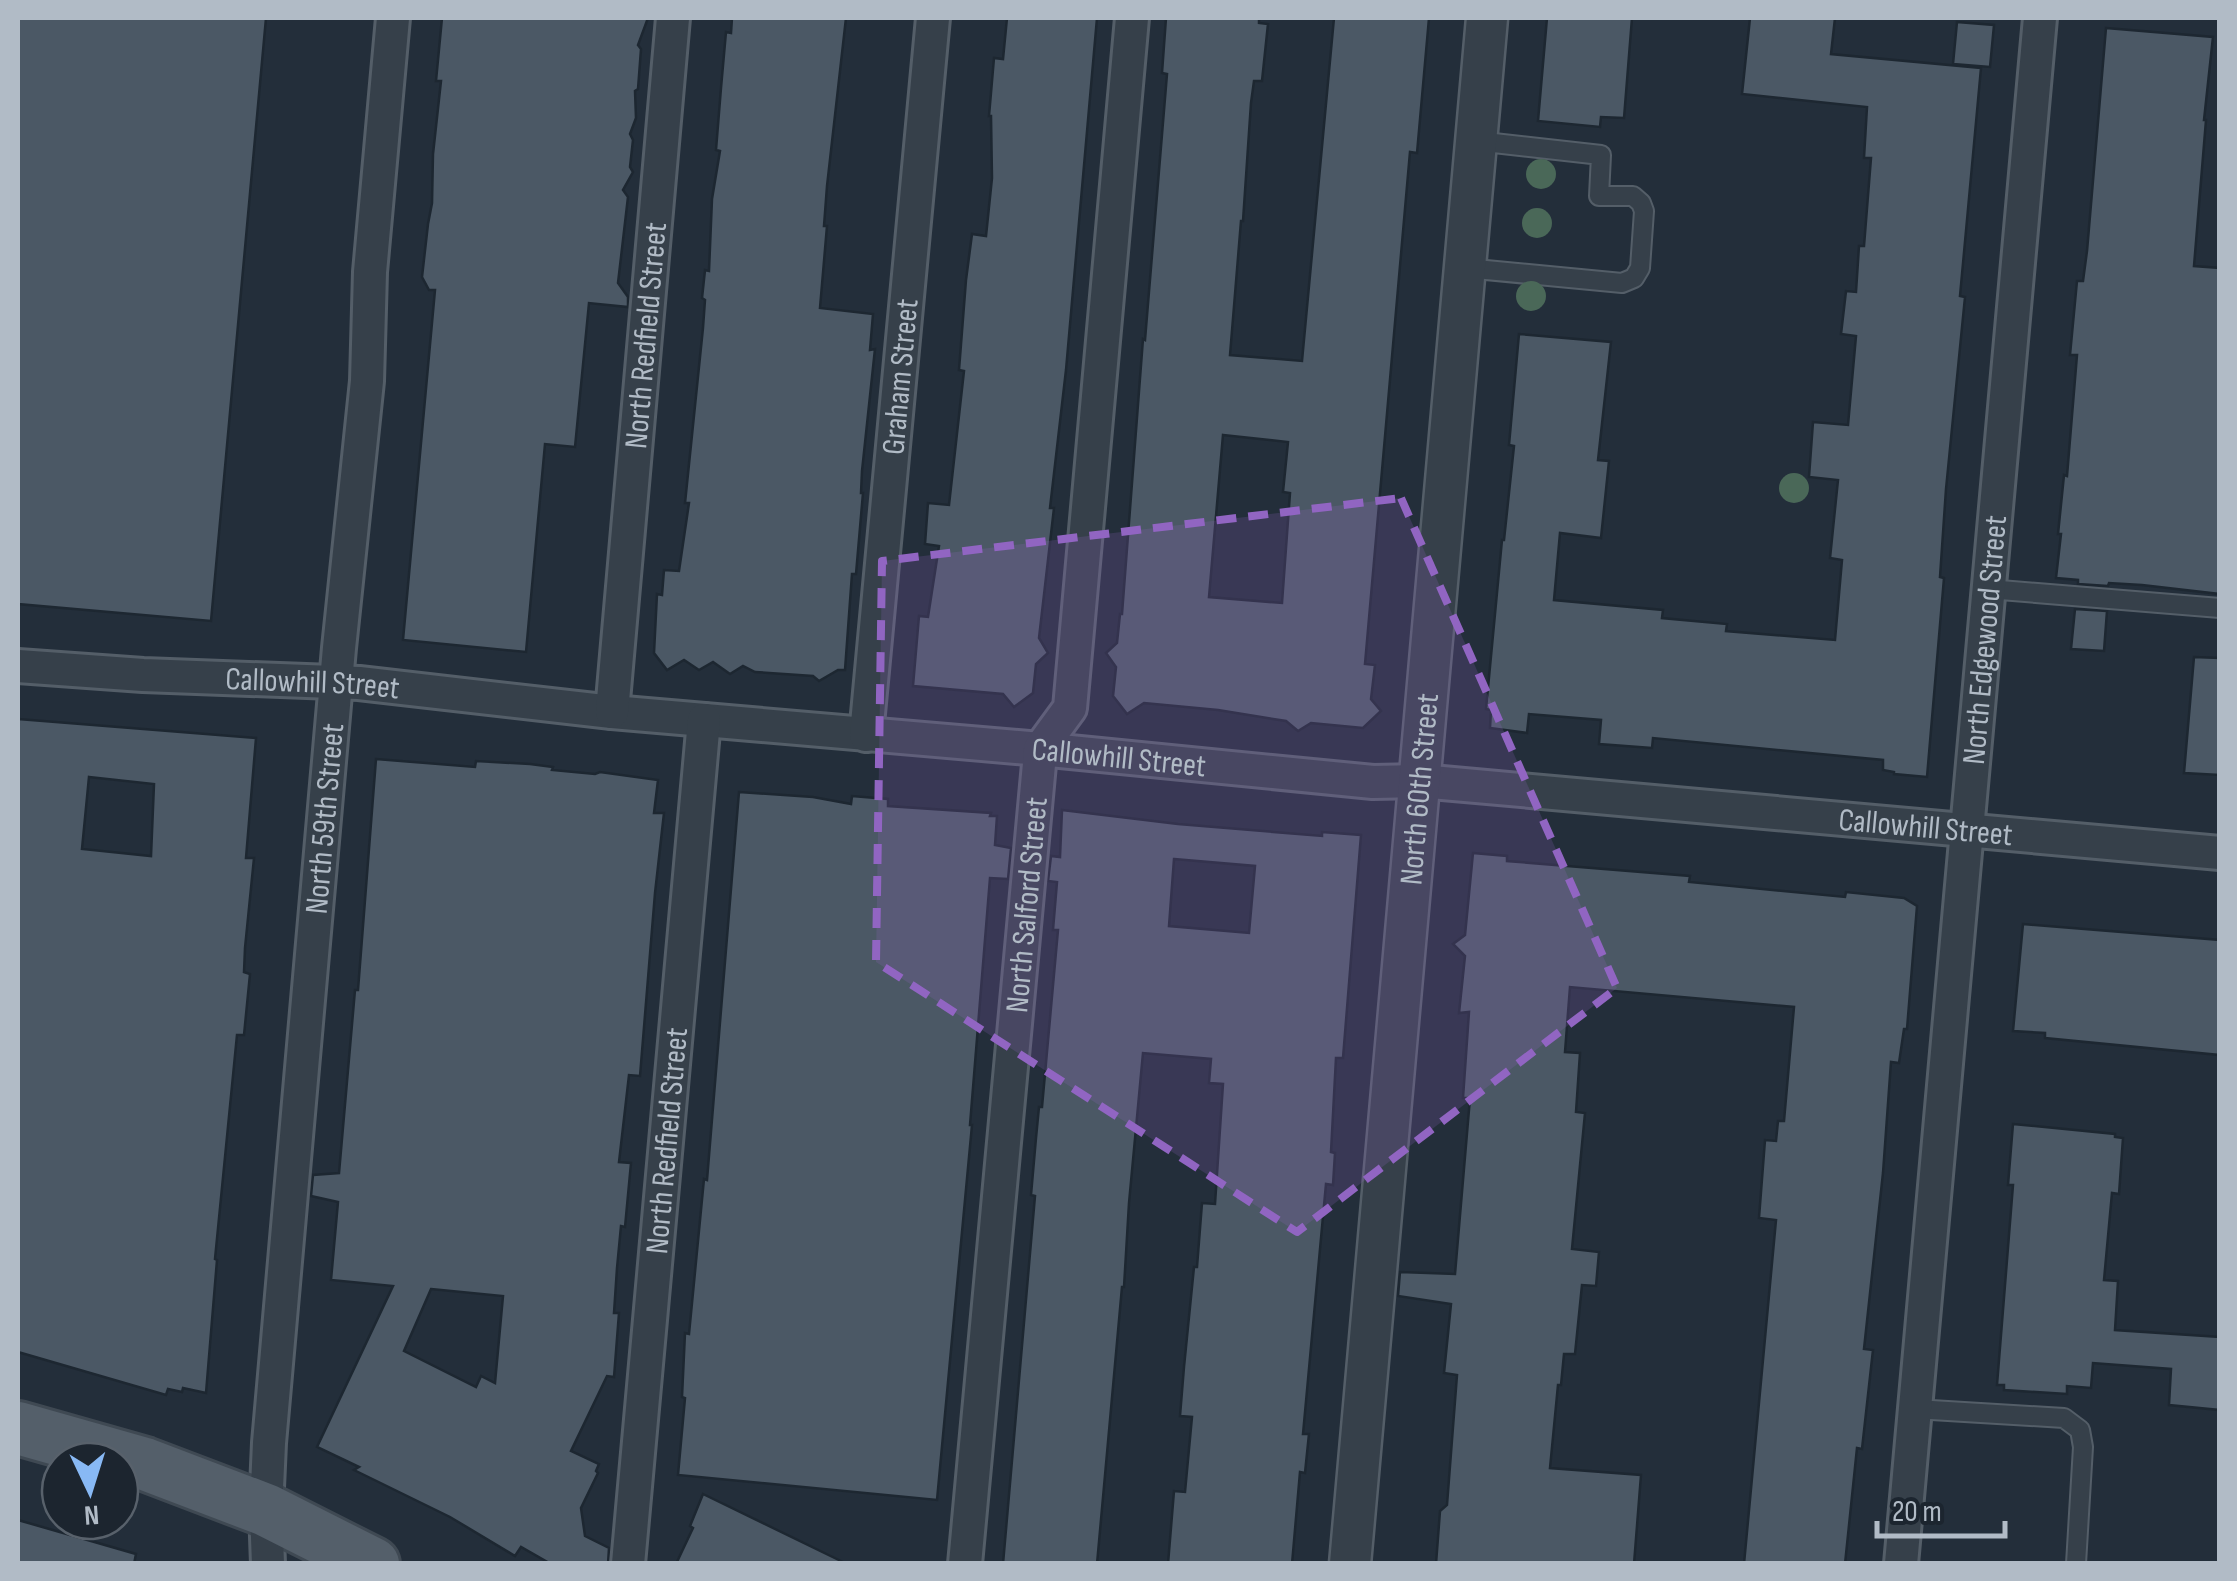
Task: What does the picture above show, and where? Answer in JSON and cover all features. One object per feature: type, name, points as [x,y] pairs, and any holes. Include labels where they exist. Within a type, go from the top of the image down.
[{"type":"main road","points":[[18,1428],[145,1464],[266,1510],[374,1564]]},
{"type":"street","name":"North 59th Street","points":[[268,1564],[269,1444],[367,381],[370,272],[392,18]]},
{"type":"street","name":"North Redfield Street","points":[[612,712],[673,18]]},
{"type":"street","name":"Graham Street","points":[[866,735],[933,18]]},
{"type":"street","name":"North Salford Street","points":[[965,1564],[1040,749],[1070,708],[1132,18]]},
{"type":"street","name":"North 60th Street","points":[[1350,1564],[1487,18]]},
{"type":"street","name":"North Edgewood Street","points":[[1901,1564],[2040,18]]},
{"type":"street","name":"Callowhill Street","points":[[18,666],[359,683],[612,712],[2220,854]]},
{"type":"street","name":"North Redfield Street","points":[[628,1564],[704,720]]},
{"type":"lane","points":[[1465,268],[1622,283],[1634,278],[1640,268],[1644,211],[1633,196],[1599,196],[1602,155],[1476,141]]},
{"type":"lane","points":[[1988,589],[2220,608]]},
{"type":"lane","points":[[1914,1409],[2064,1418],[2080,1430],[2076,1564]]},
{"type":"highlighted area","points":[[1401,498],[1617,988],[1297,1232],[876,962],[882,561]]},
{"type":"building","points":[[18,18],[266,18],[211,621],[18,604]]},
{"type":"building","points":[[442,18],[648,18],[638,45],[641,49],[636,118],[630,134],[633,172],[623,190],[628,197],[618,283],[628,297],[628,307],[589,303],[575,447],[545,444],[526,652],[403,640],[435,290],[429,290],[422,277],[432,203]]},
{"type":"building","points":[[732,18],[846,18],[827,186],[820,308],[873,314],[870,350],[875,349],[845,670],[819,681],[813,676],[755,672],[743,666],[730,674],[713,662],[699,670],[684,660],[667,670],[654,653],[657,594],[662,595],[664,570],[679,571],[689,503],[685,503],[703,328],[702,298],[705,270],[709,271],[712,199],[720,151],[716,150],[726,32],[731,33]]},
{"type":"building","points":[[1007,18],[1097,18],[1039,638],[1048,653],[1036,664],[1033,693],[1014,707],[1003,694],[913,686],[919,616],[928,617],[939,546],[925,544],[928,503],[949,505],[964,371],[959,370],[966,280],[972,234],[986,236],[992,178],[989,116],[994,58],[1003,59]]},
{"type":"building","points":[[1166,18],[1259,18],[1259,23],[1268,24],[1262,81],[1254,81],[1251,103],[1230,355],[1302,361],[1334,18],[1429,18],[1417,153],[1410,152],[1365,664],[1375,665],[1371,699],[1381,711],[1363,728],[1311,723],[1298,731],[1286,721],[1144,703],[1127,714],[1113,696],[1116,667],[1106,653],[1117,643],[1122,614],[1167,74],[1162,73]],"holes":[[[1223,435],[1288,442],[1283,492],[1290,493],[1282,603],[1209,597]]]},
{"type":"building","points":[[1547,18],[1632,18],[1624,118],[1601,117],[1600,127],[1538,121]]},
{"type":"building","points":[[1750,18],[1835,18],[1831,54],[1981,68],[1960,296],[1965,297],[1946,489],[1940,577],[1944,578],[1927,777],[1883,770],[1883,760],[1653,738],[1652,748],[1599,744],[1601,720],[1529,714],[1527,733],[1490,728],[1491,710],[1486,709],[1514,446],[1509,445],[1519,334],[1611,342],[1598,460],[1609,461],[1601,538],[1560,533],[1554,600],[1663,610],[1662,618],[1727,624],[1726,631],[1835,640],[1842,560],[1830,558],[1838,480],[1809,477],[1813,422],[1848,425],[1856,336],[1841,334],[1846,291],[1856,292],[1859,246],[1864,246],[1871,158],[1864,158],[1867,107],[1742,94]]},
{"type":"building","points":[[1957,22],[1994,25],[1990,67],[1953,64]]},
{"type":"building","points":[[2106,28],[2213,37],[2194,266],[2220,268],[2220,594],[2142,585],[2078,584],[2078,580],[2056,578],[2077,355],[2070,355],[2077,281],[2083,281],[2087,251]]},
{"type":"building","points":[[2075,609],[2107,611],[2104,651],[2071,649]]},
{"type":"building","points":[[2194,657],[2220,658],[2220,775],[2184,773]]},
{"type":"building","points":[[18,719],[256,738],[246,858],[254,858],[244,972],[250,974],[244,1035],[237,1035],[206,1393],[183,1388],[182,1392],[168,1389],[166,1395],[18,1352]],"holes":[[[89,777],[154,784],[151,856],[82,849]]]},
{"type":"building","points":[[376,759],[475,767],[476,761],[530,764],[553,767],[552,770],[658,780],[654,813],[664,813],[640,1076],[629,1075],[619,1162],[631,1163],[617,1268],[614,1313],[619,1313],[614,1377],[607,1376],[571,1451],[599,1464],[581,1508],[585,1536],[609,1548],[608,1564],[551,1564],[521,1547],[515,1556],[317,1447],[393,1286],[331,1280],[338,1202],[311,1196],[313,1175],[339,1173]],"holes":[[[431,1289],[503,1296],[495,1383],[481,1376],[476,1387],[404,1351]]]},
{"type":"building","points":[[739,792],[851,804],[852,796],[888,799],[888,806],[991,813],[990,816],[997,816],[995,845],[1011,848],[1008,879],[990,878],[972,1125],[937,1500],[678,1475],[685,1398],[685,1333],[689,1334],[704,1179],[707,1180]]},
{"type":"building","points":[[1062,810],[1178,824],[1322,836],[1322,832],[1361,835],[1343,1058],[1336,1058],[1333,1185],[1326,1184],[1303,1434],[1309,1434],[1305,1473],[1300,1472],[1292,1564],[1168,1564],[1174,1491],[1185,1492],[1192,1417],[1180,1416],[1184,1367],[1202,1203],[1215,1204],[1223,1084],[1209,1083],[1211,1059],[1143,1053],[1097,1564],[1003,1564],[1035,1196],[1031,1195],[1058,930],[1053,930],[1057,882],[1048,881],[1051,856],[1060,857]],"holes":[[[1174,859],[1255,866],[1249,933],[1169,926]]]},
{"type":"building","points":[[1473,853],[1507,856],[1507,861],[1690,876],[1689,882],[1845,897],[1846,892],[1904,898],[1917,906],[1907,1029],[1899,1063],[1891,1062],[1864,1349],[1873,1350],[1862,1449],[1857,1448],[1845,1564],[1744,1564],[1776,1220],[1759,1218],[1765,1140],[1776,1141],[1778,1121],[1784,1121],[1794,1007],[1570,987],[1565,1052],[1580,1053],[1576,1112],[1585,1113],[1572,1249],[1599,1252],[1596,1286],[1582,1285],[1575,1354],[1564,1354],[1550,1468],[1641,1475],[1634,1564],[1436,1564],[1440,1511],[1447,1505],[1457,1375],[1444,1373],[1451,1304],[1398,1296],[1400,1272],[1455,1274],[1470,1098],[1463,1098],[1469,1012],[1459,1013],[1465,956],[1453,944],[1465,935]]},
{"type":"building","points":[[2023,924],[2220,940],[2220,1055],[2045,1038],[2045,1033],[2013,1031]]},
{"type":"building","points":[[2013,1124],[2123,1138],[2119,1194],[2112,1193],[2104,1280],[2118,1281],[2115,1330],[2220,1337],[2220,1410],[2169,1405],[2171,1369],[2093,1363],[2091,1388],[2067,1386],[2067,1394],[2004,1390],[2004,1385],[1997,1385],[2013,1185],[2008,1185]]},
{"type":"building","points":[[703,1494],[847,1564],[676,1564]]},
{"type":"building","points":[[18,1520],[40,1526],[40,1541],[91,1541],[136,1554],[134,1564],[18,1564]]}]
